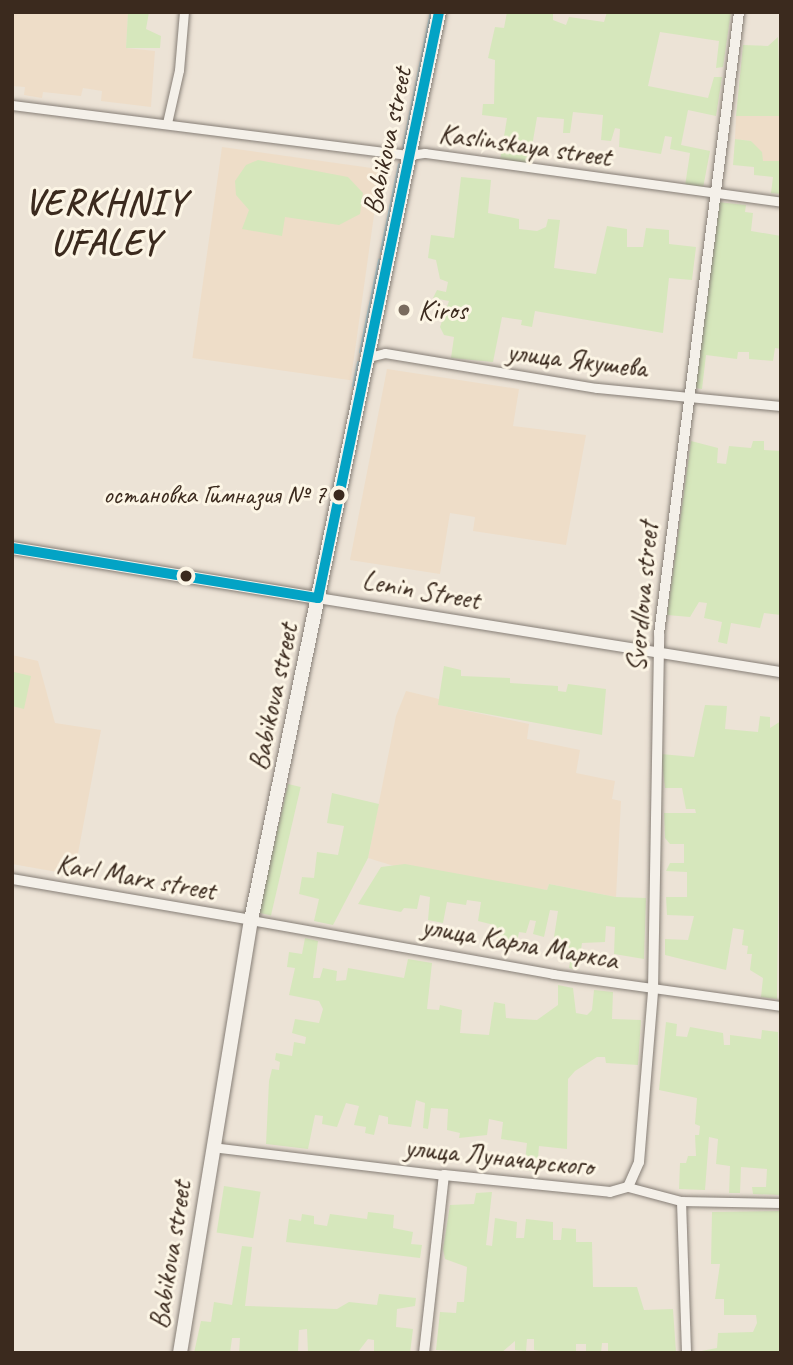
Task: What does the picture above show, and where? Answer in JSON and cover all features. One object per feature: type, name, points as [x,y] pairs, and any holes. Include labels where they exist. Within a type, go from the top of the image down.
[{"type":"main road","name":"Babikova street","points":[[180,1353],[251,920],[439,12]]},
{"type":"main road","name":"Lenin Street","points":[[12,548],[318,598]]},
{"type":"street","points":[[167,123],[179,70],[184,12]]},
{"type":"street","name":"Sverdlova street","points":[[628,1188],[639,1162],[653,990],[658,653],[712,195],[739,12]]},
{"type":"street","name":"Kaslinskaya street","points":[[12,105],[410,155],[425,153],[712,195],[781,202]]},
{"type":"street","name":"улица Якушева","points":[[369,357],[385,353],[597,388],[781,406]]},
{"type":"street","name":"Lenin Street","points":[[318,598],[781,672]]},
{"type":"street","name":"Karl Marx street","points":[[12,879],[251,920]]},
{"type":"street","name":"улица Карла Маркса","points":[[251,920],[653,990],[781,1006]]},
{"type":"street","name":"улица Луначарского","points":[[212,1147],[611,1192],[628,1188],[681,1201],[781,1203]]},
{"type":"street","points":[[424,1353],[444,1175]]},
{"type":"street","points":[[681,1201],[686,1353]]},
{"type":"shaded area","points":[[12,12],[128,12],[126,48],[155,51],[151,107],[101,101],[102,91],[83,88],[81,96],[43,92],[42,98],[24,95],[25,87],[12,86]]},
{"type":"shaded area","points":[[736,116],[781,116],[781,161],[763,161],[751,141],[735,139]]},
{"type":"shaded area","points":[[222,147],[380,169],[351,380],[192,358]]},
{"type":"shaded area","points":[[387,369],[519,389],[513,426],[586,435],[566,545],[473,531],[475,517],[450,513],[440,574],[350,560]]},
{"type":"shaded area","points":[[12,655],[38,661],[55,723],[101,730],[74,875],[12,864]]},
{"type":"shaded area","points":[[406,691],[439,699],[439,705],[529,724],[527,739],[580,750],[576,773],[615,781],[612,799],[621,801],[616,897],[549,884],[547,890],[394,866],[368,858],[396,716]]},
{"type":"green space","points":[[128,12],[149,12],[146,29],[161,36],[160,48],[126,48]]},
{"type":"green space","points":[[507,12],[553,12],[553,20],[566,25],[569,17],[604,22],[607,12],[731,12],[723,67],[716,68],[719,41],[660,32],[648,86],[708,98],[714,77],[722,77],[716,116],[688,110],[681,145],[710,151],[703,188],[685,186],[690,153],[670,149],[672,137],[665,136],[661,154],[619,147],[620,129],[615,128],[611,141],[601,140],[603,115],[573,112],[570,133],[563,133],[564,119],[537,117],[529,164],[500,161],[507,118],[482,115],[483,104],[494,104],[495,60],[488,58],[495,27],[504,28]]},
{"type":"green space","points":[[778,37],[781,116],[736,116],[743,45],[768,46]]},
{"type":"green space","points":[[735,139],[751,141],[762,152],[763,161],[781,161],[781,194],[771,193],[773,177],[754,175],[754,167],[733,165]]},
{"type":"green space","points":[[258,160],[348,177],[363,193],[360,214],[339,225],[285,217],[282,236],[242,229],[249,210],[236,195],[235,181],[246,165]]},
{"type":"green space","points":[[461,177],[491,180],[488,213],[519,219],[519,229],[537,231],[546,227],[548,219],[560,220],[554,268],[596,274],[607,226],[627,229],[627,247],[643,247],[646,228],[669,230],[669,244],[696,247],[692,280],[669,278],[663,333],[535,311],[532,327],[521,325],[522,320],[502,317],[493,362],[451,358],[454,337],[444,335],[440,327],[449,301],[433,298],[437,290],[446,292],[448,282],[440,279],[436,260],[428,258],[431,235],[454,238]]},
{"type":"green space","points":[[718,202],[746,205],[745,212],[753,213],[751,231],[781,236],[781,349],[775,348],[773,361],[749,359],[749,352],[738,352],[737,359],[706,355],[702,389],[695,388]]},
{"type":"green space","points":[[691,441],[718,448],[717,463],[726,464],[729,446],[751,448],[753,441],[764,441],[764,450],[781,451],[781,615],[764,613],[760,628],[731,623],[727,644],[718,642],[722,622],[704,618],[707,603],[699,602],[690,617],[667,615]]},
{"type":"green space","points":[[444,666],[461,670],[461,676],[510,678],[510,683],[558,686],[558,691],[566,692],[568,684],[606,689],[602,735],[438,705]]},
{"type":"green space","points":[[14,672],[31,676],[24,709],[12,706]]},
{"type":"green space","points":[[705,705],[727,706],[725,729],[758,732],[760,716],[770,717],[770,728],[781,721],[777,999],[761,997],[763,978],[750,970],[752,954],[747,954],[748,946],[742,945],[744,930],[733,928],[726,970],[665,955],[665,939],[688,940],[694,916],[667,915],[666,897],[687,897],[687,872],[666,871],[670,863],[684,863],[684,844],[670,844],[665,838],[664,813],[696,813],[695,809],[686,809],[682,788],[665,788],[661,754],[694,757]]},
{"type":"green space","points":[[288,784],[301,787],[271,916],[258,913]]},
{"type":"green space","points":[[332,793],[379,804],[368,858],[333,925],[314,921],[319,899],[299,894],[302,877],[314,878],[317,852],[338,855],[344,826],[327,823]]},
{"type":"green space","points":[[405,864],[547,890],[549,884],[616,897],[646,898],[644,959],[614,954],[615,927],[606,926],[605,942],[582,943],[578,970],[569,968],[572,950],[554,937],[558,911],[550,910],[544,937],[533,934],[536,921],[530,920],[526,933],[519,932],[517,942],[493,937],[494,925],[478,921],[481,902],[467,900],[466,905],[447,902],[443,923],[428,920],[430,897],[420,895],[417,909],[404,908],[401,912],[358,904],[381,867]]},
{"type":"green space","points":[[305,938],[318,941],[313,978],[320,978],[323,968],[337,971],[336,981],[346,980],[348,968],[404,978],[408,959],[432,963],[427,1009],[439,1010],[440,1005],[462,1010],[460,1033],[489,1035],[494,1002],[505,1004],[506,1018],[537,1020],[558,1005],[558,985],[573,988],[576,1013],[587,1015],[592,1010],[594,990],[613,992],[612,1019],[641,1020],[638,1065],[606,1063],[605,1057],[597,1057],[575,1071],[568,1079],[567,1149],[539,1146],[537,1171],[524,1170],[527,1143],[501,1139],[503,1122],[489,1119],[487,1135],[459,1138],[460,1133],[447,1130],[448,1109],[431,1108],[428,1129],[423,1128],[425,1103],[416,1100],[411,1127],[388,1124],[388,1117],[379,1115],[374,1135],[365,1133],[366,1127],[354,1125],[359,1106],[346,1103],[337,1127],[322,1124],[323,1116],[315,1115],[308,1149],[266,1144],[269,1081],[272,1069],[279,1070],[280,1062],[275,1060],[276,1053],[292,1056],[294,1042],[305,1044],[306,1037],[292,1033],[295,1019],[319,1023],[323,1009],[319,1001],[289,995],[295,968],[287,967],[289,952],[302,954]]},
{"type":"green space","points":[[666,1022],[677,1024],[676,1036],[687,1037],[690,1027],[723,1033],[724,1045],[730,1045],[730,1035],[761,1039],[762,1030],[778,1032],[781,1195],[753,1194],[752,1187],[766,1187],[767,1169],[741,1167],[740,1193],[729,1193],[730,1166],[716,1164],[718,1139],[709,1137],[705,1190],[679,1189],[680,1163],[686,1163],[688,1156],[696,1156],[695,1135],[699,1135],[700,1126],[695,1124],[697,1098],[659,1090]]},
{"type":"green space","points":[[224,1186],[261,1192],[253,1238],[217,1232]]},
{"type":"green space","points":[[492,1192],[486,1245],[492,1246],[495,1218],[517,1222],[516,1238],[524,1238],[526,1219],[553,1222],[553,1240],[561,1240],[562,1228],[576,1229],[576,1242],[592,1242],[593,1287],[637,1287],[644,1310],[673,1309],[676,1353],[608,1353],[608,1343],[602,1343],[601,1353],[586,1353],[586,1344],[576,1344],[576,1353],[557,1353],[534,1350],[534,1339],[527,1339],[526,1351],[515,1350],[515,1341],[501,1353],[436,1350],[440,1312],[456,1313],[457,1302],[464,1302],[467,1267],[445,1259],[443,1249],[450,1205],[474,1204],[476,1193]]},
{"type":"green space","points":[[781,1211],[781,1353],[691,1353],[717,1348],[718,1333],[753,1332],[757,1323],[756,1315],[724,1315],[724,1299],[715,1299],[720,1264],[711,1264],[712,1212]]},
{"type":"green space","points":[[368,1212],[394,1215],[393,1228],[413,1232],[411,1244],[422,1245],[420,1258],[286,1242],[289,1219],[301,1221],[302,1214],[314,1216],[314,1224],[327,1226],[330,1214],[367,1219]]},
{"type":"green space","points":[[242,1246],[252,1247],[245,1306],[337,1309],[349,1302],[377,1305],[379,1294],[416,1298],[415,1306],[397,1309],[396,1327],[413,1329],[410,1353],[374,1353],[374,1340],[368,1339],[358,1352],[308,1353],[307,1329],[299,1330],[298,1353],[239,1353],[240,1338],[232,1338],[230,1353],[194,1353],[201,1321],[211,1322],[214,1302],[232,1305]]},
{"type":"waterway","points":[[403,148],[431,12]]},
{"type":"waterway","points":[[381,251],[399,165]]},
{"type":"waterway","points":[[360,352],[379,260]]},
{"type":"waterway","points":[[353,386],[358,363]]},
{"type":"transit line","points":[[318,598],[439,12]]},
{"type":"transit line","points":[[12,548],[318,598]]},
{"type":"place","name":"Kiros","points":[[404,310]]},
{"type":"place","name":"остановка Гимназия № 7","points":[[339,495]]},
{"type":"district","name":"VERKHNIY UFALEY","points":[[106,223]]}]
